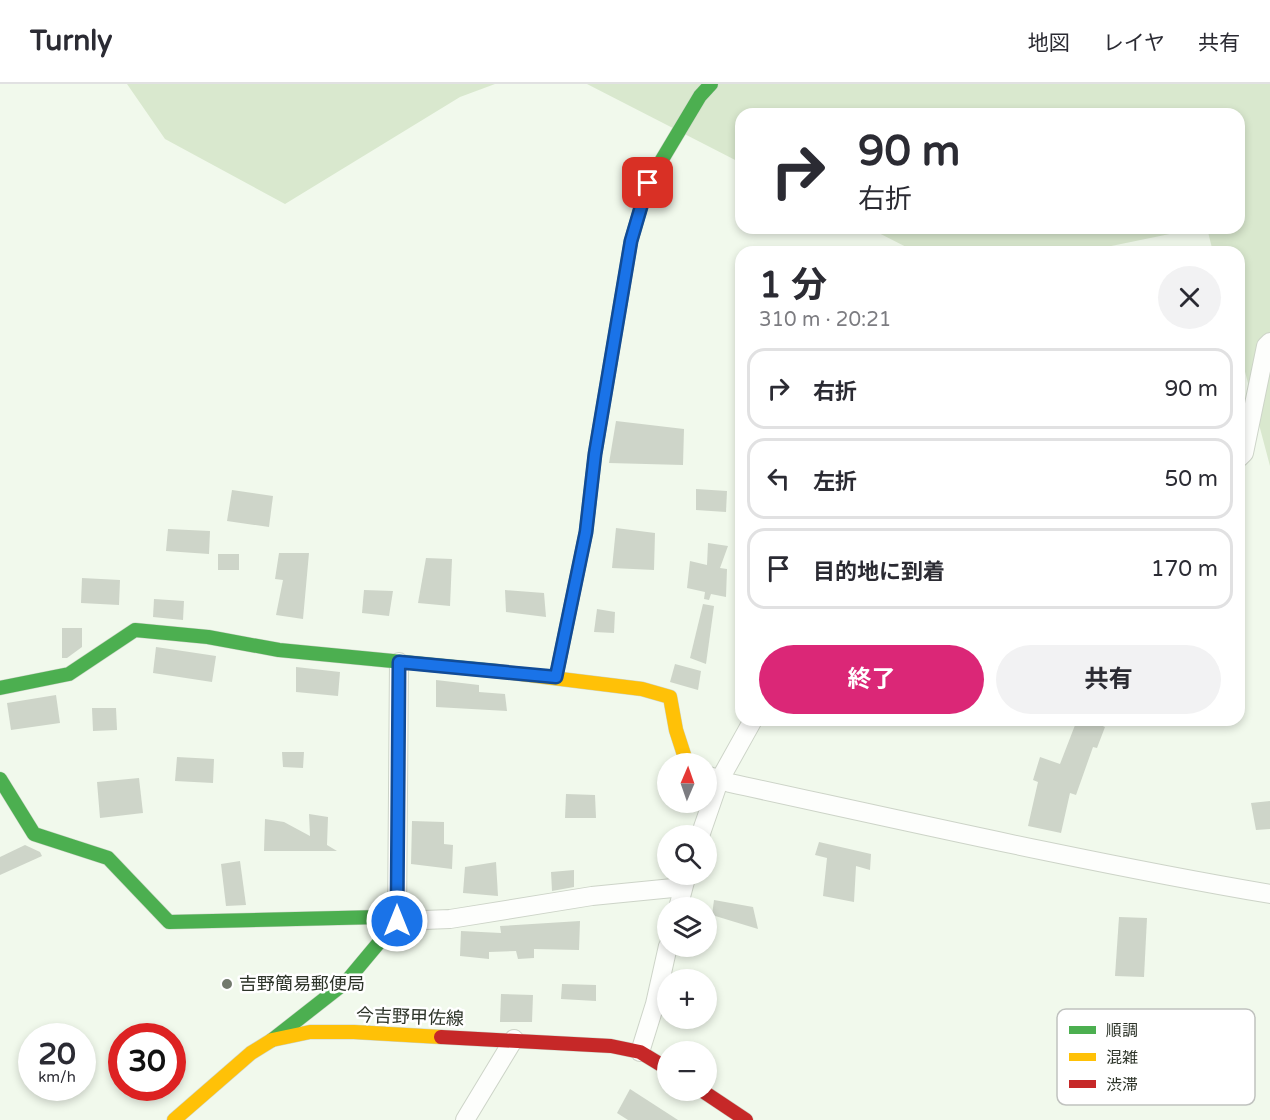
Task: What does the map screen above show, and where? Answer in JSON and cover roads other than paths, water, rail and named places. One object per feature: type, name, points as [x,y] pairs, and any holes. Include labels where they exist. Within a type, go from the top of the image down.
[{"type":"street","points":[[556,677],[586,532],[595,454],[631,241],[648,183],[700,96],[711,84]]},
{"type":"street","points":[[1245,448],[1266,346],[1270,342]]},
{"type":"street","points":[[0,688],[69,674],[135,630],[208,637],[279,650],[556,677],[642,689],[670,697],[676,730],[683,753]]},
{"type":"street","points":[[272,1040],[346,982],[397,921],[399,662]]},
{"type":"street","points":[[717,772],[749,726]]},
{"type":"street","points":[[0,779],[34,834],[108,858],[170,922],[380,917],[397,921],[450,919],[660,885]]},
{"type":"street","points":[[717,779],[1151,874],[1270,894]]},
{"type":"street","points":[[640,1052],[666,957]]},
{"type":"street","name":"今吉野甲佐線","points":[[174,1120],[251,1053],[272,1040],[310,1032],[514,1039],[611,1046],[640,1052],[657,1062]]},
{"type":"street","points":[[465,1120],[514,1039]]},
{"type":"street","points":[[717,1101],[746,1120]]},
{"type":"place","name":"吉野簡易郵便局","points":[[227,984]]}]
